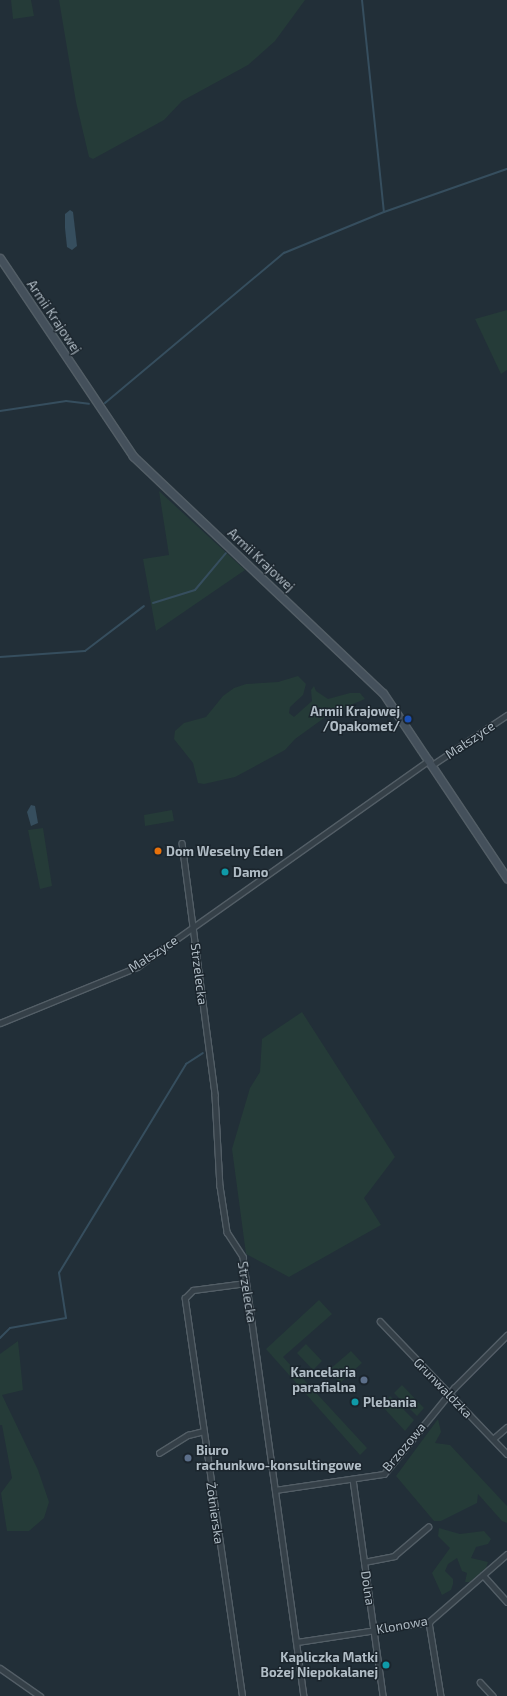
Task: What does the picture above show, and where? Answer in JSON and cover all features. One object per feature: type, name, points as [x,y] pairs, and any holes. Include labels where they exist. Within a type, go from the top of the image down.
[{"type":"street","name":"Armii Krajowej","points":[[0,258],[137,460],[383,693],[507,878]]},
{"type":"street","name":"Małszyce","points":[[0,1023],[126,972],[430,763],[507,715]]},
{"type":"street","name":"Strzelecka","points":[[182,843],[219,1130],[220,1186],[227,1232],[243,1257],[304,1696]]},
{"type":"street","name":"Żołnierska","points":[[242,1696],[185,1298],[193,1290],[246,1283]]},
{"type":"street","name":"Grunwaldzka","points":[[380,1321],[507,1454]]},
{"type":"street","name":"Brzozowa","points":[[275,1490],[384,1474],[450,1393],[507,1336]]},
{"type":"street","points":[[493,1439],[507,1427]]},
{"type":"street","points":[[159,1452],[188,1435],[204,1431]]},
{"type":"street","name":"Dolna","points":[[353,1479],[383,1696]]},
{"type":"street","points":[[364,1562],[394,1556],[428,1527]]},
{"type":"street","name":"Klonowa","points":[[297,1642],[429,1622],[507,1554]]},
{"type":"street","points":[[483,1575],[507,1602]]},
{"type":"street","points":[[429,1622],[441,1696]]},
{"type":"street","points":[[0,1668],[40,1696]]},
{"type":"street","points":[[480,1682],[493,1696]]},
{"type":"green space","points":[[11,0],[31,0],[34,16],[13,19]]},
{"type":"green space","points":[[59,0],[305,0],[275,41],[248,65],[182,101],[164,120],[93,159],[89,157],[76,102]]},
{"type":"green space","points":[[507,310],[507,370],[501,374],[475,319]]},
{"type":"green space","points":[[159,491],[245,570],[156,631],[143,559],[169,555]]},
{"type":"green space","points":[[298,676],[306,684],[303,695],[290,707],[289,713],[294,717],[312,701],[311,690],[314,686],[316,691],[328,699],[350,693],[360,693],[365,699],[331,713],[295,739],[285,750],[235,777],[204,784],[198,783],[193,763],[174,739],[175,731],[184,723],[206,717],[223,696],[234,688],[246,684],[278,682]]},
{"type":"green space","points":[[172,810],[174,821],[145,826],[144,815]]},
{"type":"green space","points":[[43,828],[52,886],[40,889],[28,830]]},
{"type":"green space","points":[[302,1012],[395,1157],[364,1198],[381,1225],[289,1277],[246,1254],[232,1149],[250,1088],[260,1072],[262,1039]]},
{"type":"green space","points":[[319,1300],[332,1314],[283,1357],[367,1448],[360,1455],[266,1349]]},
{"type":"green space","points":[[18,1341],[23,1390],[2,1395],[38,1470],[49,1502],[44,1518],[29,1531],[7,1531],[1,1493],[12,1478],[2,1425],[0,1425],[0,1354]]},
{"type":"green space","points":[[306,1344],[322,1361],[313,1370],[297,1353]]},
{"type":"green space","points":[[351,1351],[362,1363],[340,1383],[329,1370]]},
{"type":"green space","points":[[402,1385],[424,1408],[417,1416],[394,1393]]},
{"type":"green space","points":[[390,1396],[414,1420],[405,1431],[382,1406]]},
{"type":"green space","points":[[438,1419],[441,1432],[435,1443],[450,1445],[507,1506],[507,1523],[502,1521],[478,1494],[477,1503],[441,1521],[434,1521],[396,1476]]},
{"type":"green space","points":[[439,1528],[460,1534],[484,1531],[491,1539],[488,1544],[476,1547],[471,1558],[488,1562],[486,1568],[470,1582],[465,1582],[467,1573],[462,1571],[457,1558],[448,1564],[445,1571],[453,1579],[453,1584],[451,1590],[442,1595],[432,1573],[450,1548],[438,1536]]},
{"type":"water","points":[[70,210],[73,212],[77,246],[72,250],[67,247],[65,228],[65,214]]},
{"type":"water","points":[[31,805],[35,806],[38,823],[31,826],[27,812]]},
{"type":"waterway","points":[[362,0],[384,212]]},
{"type":"waterway","points":[[105,403],[284,253],[384,212],[507,169]]},
{"type":"waterway","points":[[0,411],[66,401],[89,404]]},
{"type":"waterway","points":[[153,603],[195,590],[226,553]]},
{"type":"waterway","points":[[0,657],[85,651],[144,606]]},
{"type":"waterway","points":[[0,1338],[10,1328],[66,1318],[59,1273],[186,1064],[203,1053]]},
{"type":"place","name":"Armii Krajowej /Opakomet/","points":[[408,719]]},
{"type":"place","name":"Dom Weselny Eden","points":[[158,851]]},
{"type":"place","name":"Damo","points":[[225,872]]},
{"type":"place","name":"Kancelaria parafialna","points":[[364,1380]]},
{"type":"place","name":"Plebania","points":[[355,1402]]},
{"type":"place","name":"Biuro rachunkwo-konsultingowe","points":[[188,1458]]},
{"type":"place","name":"Kapliczka Matki Bożej Niepokalanej","points":[[386,1665]]}]
